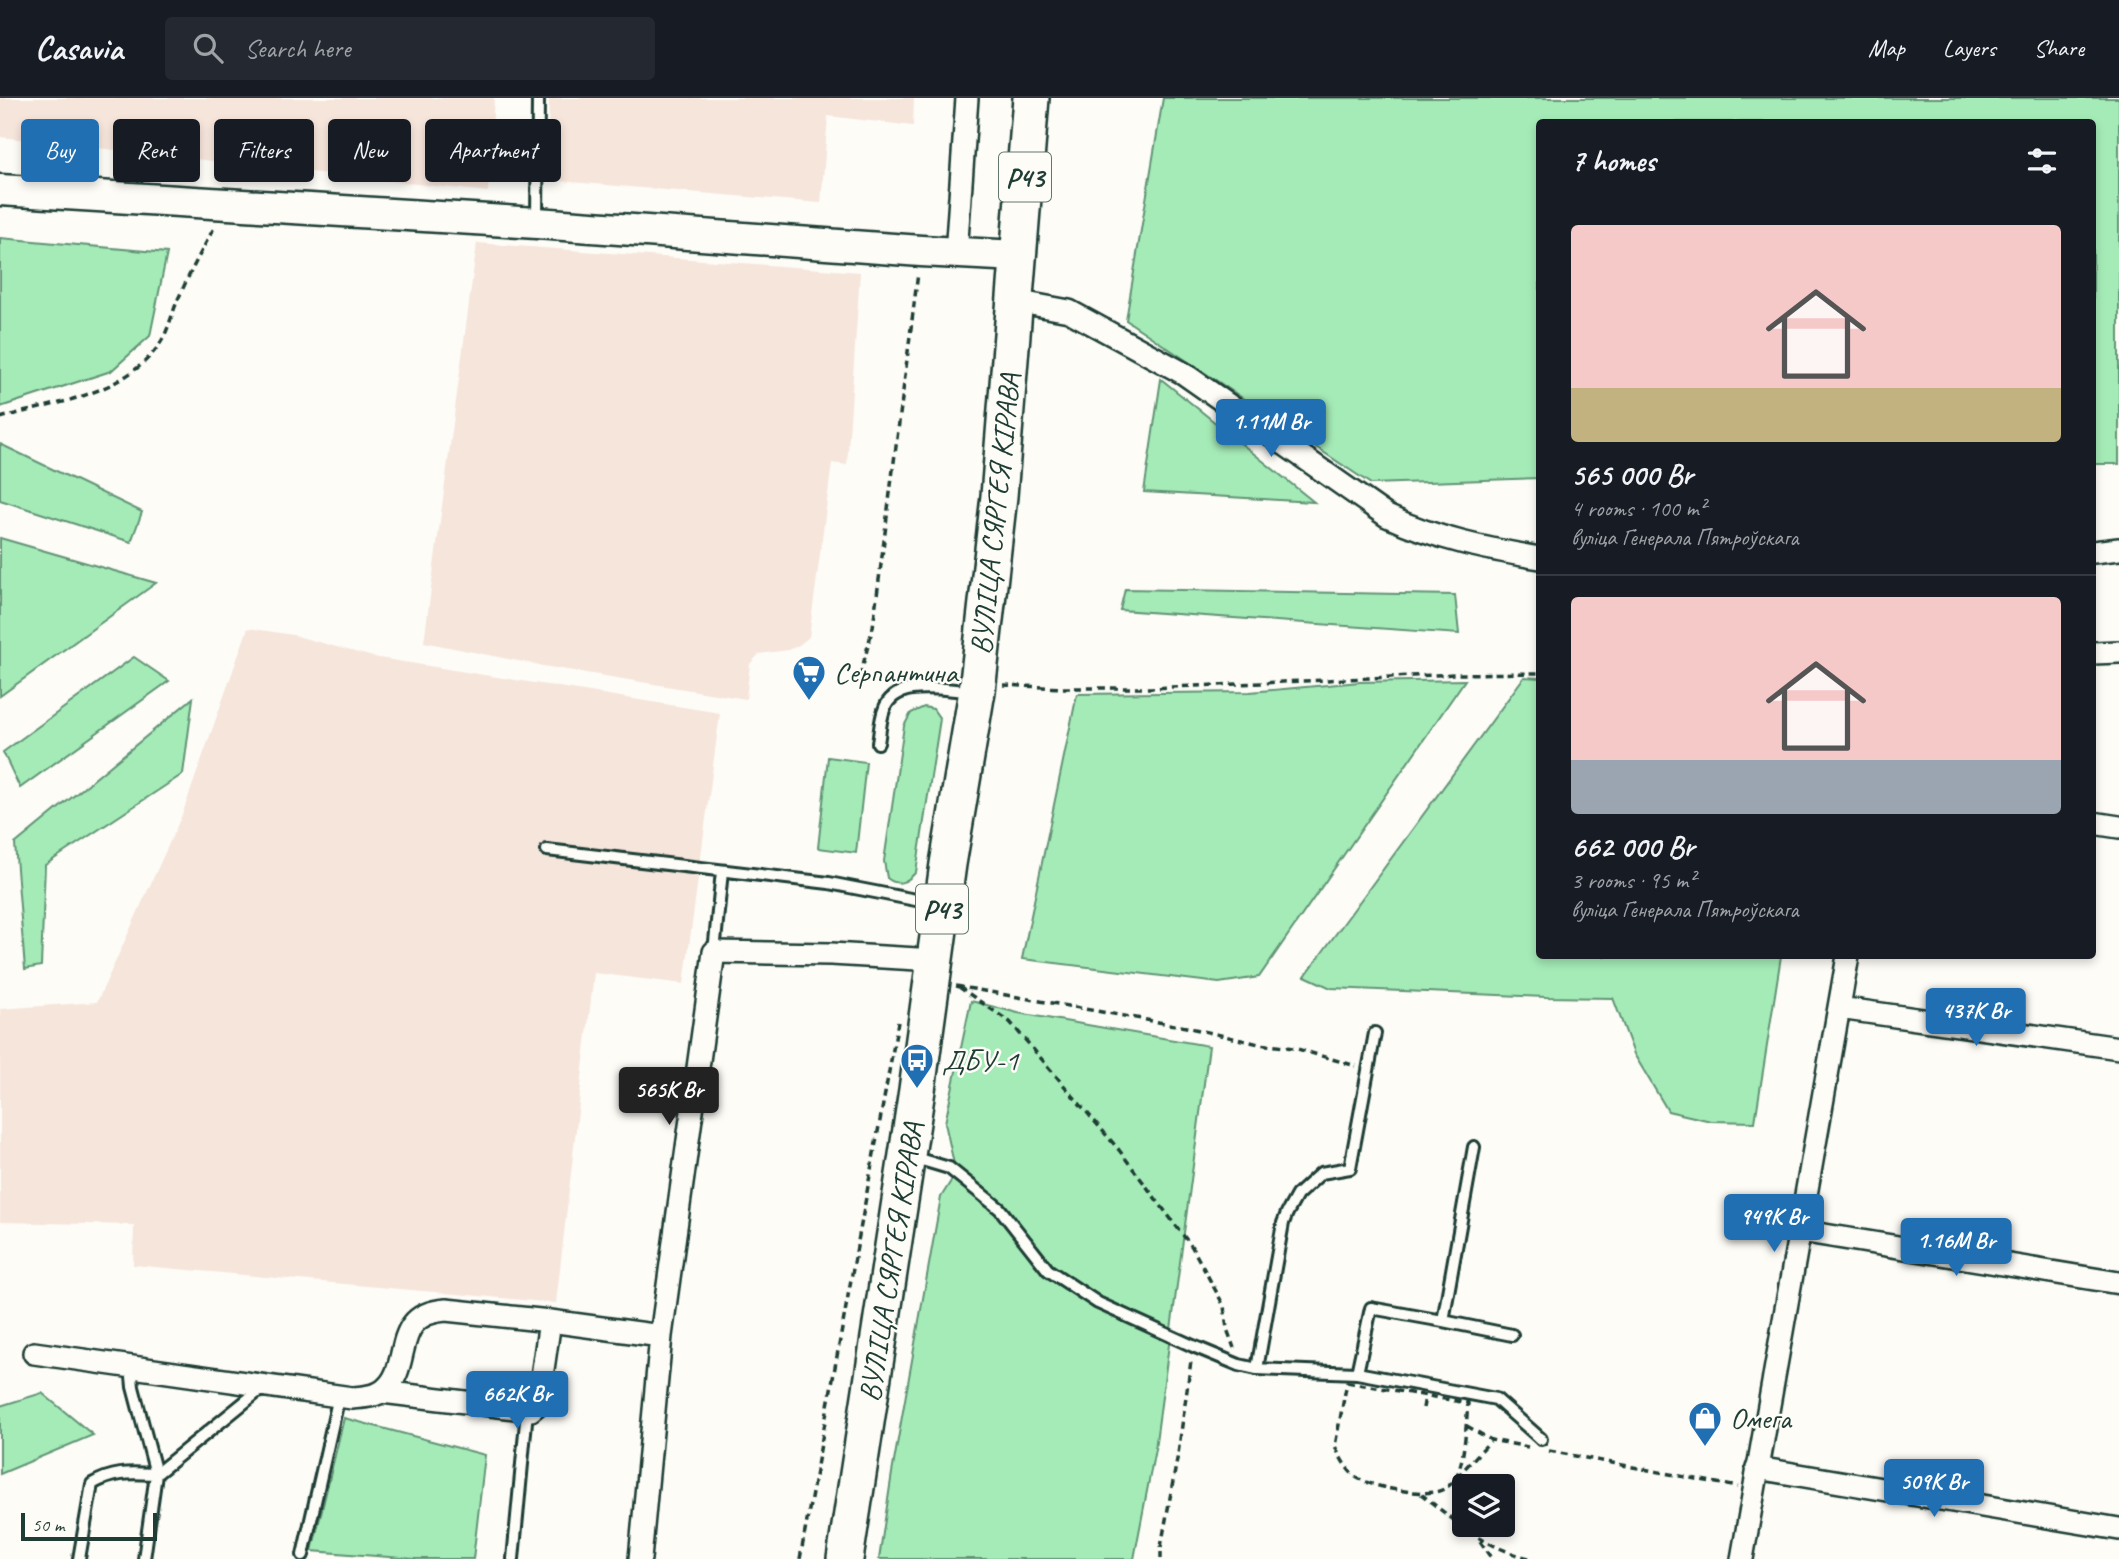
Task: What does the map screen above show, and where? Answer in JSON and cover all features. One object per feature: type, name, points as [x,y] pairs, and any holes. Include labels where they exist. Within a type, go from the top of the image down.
[{"type":"main road","name":"ВУЛІЦА СЯРГЕЯ КІРАВА","points":[[1011,98],[1018,256]]},
{"type":"main road","name":"ВУЛІЦА СЯРГЕЯ КІРАВА","points":[[845,1559],[977,691],[999,496],[1031,98]]},
{"type":"street","points":[[956,254],[967,98]]},
{"type":"street","points":[[0,190],[1018,256]]},
{"type":"street","points":[[1015,301],[1069,311],[1183,373],[1387,516],[1419,531],[1453,541],[1536,557]]},
{"type":"street","points":[[2096,552],[2119,549]]},
{"type":"street","points":[[2096,653],[2119,652]]},
{"type":"street","points":[[2096,823],[2119,827]]},
{"type":"street","points":[[640,1559],[662,1336],[713,952],[831,954],[935,960]]},
{"type":"street","points":[[1742,1559],[1848,959]]},
{"type":"street","points":[[1839,1007],[2119,1048]]},
{"type":"street","points":[[1800,1231],[2119,1283]]},
{"type":"street","points":[[383,1392],[396,1372],[407,1333],[428,1313],[446,1310],[662,1336]]},
{"type":"street","points":[[34,1353],[339,1395],[367,1397],[383,1392],[527,1411],[538,1404],[550,1321]]},
{"type":"street","points":[[1757,1468],[2119,1529]]},
{"type":"lane","points":[[537,223],[538,98]]},
{"type":"lane","points":[[878,743],[884,707],[901,692],[927,687],[948,691],[977,691]]},
{"type":"lane","points":[[547,850],[829,883],[943,905]]},
{"type":"lane","points":[[713,952],[722,871]]},
{"type":"lane","points":[[1257,1369],[1283,1223],[1297,1195],[1321,1173],[1350,1168],[1375,1033]]},
{"type":"lane","points":[[1443,1321],[1474,1147]]},
{"type":"lane","points":[[907,1156],[949,1168],[1000,1209],[1048,1270],[1098,1303],[1240,1365],[1257,1369],[1357,1373],[1496,1399],[1542,1444]]},
{"type":"lane","points":[[1357,1373],[1371,1308],[1513,1335]]},
{"type":"lane","points":[[131,1366],[156,1474],[144,1559]]},
{"type":"lane","points":[[79,1559],[92,1484],[121,1472],[156,1474],[256,1393],[273,1385]]},
{"type":"lane","points":[[303,1555],[339,1395]]},
{"type":"lane","points":[[513,1559],[527,1411]]},
{"type":"path","points":[[0,418],[91,393],[127,376],[144,362],[161,342],[179,297],[226,204]]},
{"type":"path","points":[[860,676],[873,627],[921,251]]},
{"type":"path","points":[[977,691],[998,685],[1151,688],[1456,674],[1536,673]]},
{"type":"path","points":[[1240,1365],[1227,1328],[1224,1306],[1184,1236],[1119,1150],[1010,1023],[958,985],[1186,1027],[1259,1044],[1294,1048],[1368,1069]]},
{"type":"path","points":[[800,1559],[899,1017]]},
{"type":"path","points":[[1161,1559],[1193,1346]]},
{"type":"path","points":[[1347,1382],[1335,1446],[1352,1473],[1359,1479],[1374,1484],[1420,1493],[1437,1492],[1452,1482]]},
{"type":"path","points":[[1456,1474],[1460,1467],[1468,1403]]},
{"type":"path","points":[[1466,1422],[1467,1428],[1491,1440],[1530,1447]]},
{"type":"path","points":[[1459,1474],[1491,1440]]},
{"type":"path","points":[[1542,1444],[1753,1490]]},
{"type":"path","points":[[1420,1493],[1479,1539],[1512,1554],[1533,1559]]},
{"type":"path","points":[[1479,1539],[1493,1559]]},
{"type":"shaded area","points":[[0,98],[494,98],[493,119],[425,119],[425,182],[489,182],[488,192],[399,182],[411,182],[411,119],[328,119],[328,174],[314,172],[314,119],[214,119],[214,161],[200,160],[200,119],[113,119],[113,150],[99,148],[99,119],[21,119],[21,139],[0,137]]},
{"type":"shaded area","points":[[549,98],[914,98],[913,126],[828,116],[821,203],[561,181],[561,119],[548,119]]},
{"type":"shaded area","points":[[477,243],[860,272],[847,465],[832,463],[809,637],[788,650],[759,654],[750,664],[746,699],[543,666],[424,642]]},
{"type":"shaded area","points":[[248,628],[293,635],[373,657],[720,713],[684,984],[594,973],[556,1303],[133,1265],[134,1225],[0,1222],[0,1009],[97,1002],[182,815]]},
{"type":"green space","points":[[1163,98],[2119,98],[2119,464],[2096,464],[2096,119],[1536,119],[1536,478],[1371,484],[1126,320]]},
{"type":"green space","points":[[0,238],[167,253],[150,336],[111,371],[0,407]]},
{"type":"green space","points":[[1161,379],[1314,502],[1144,492]]},
{"type":"green space","points":[[0,444],[142,512],[131,542],[0,500]]},
{"type":"green space","points":[[0,538],[156,583],[0,696]]},
{"type":"green space","points":[[1125,589],[1455,595],[1459,634],[1120,610]]},
{"type":"green space","points":[[134,657],[169,681],[20,788],[3,752]]},
{"type":"green space","points":[[1524,677],[1536,678],[1536,959],[1781,959],[1755,1122],[1711,1121],[1668,1111],[1634,1054],[1613,998],[1331,988],[1305,976]]},
{"type":"green space","points":[[1465,680],[1259,977],[1219,983],[1022,959],[1077,694],[1250,692],[1360,682]]},
{"type":"green space","points":[[193,698],[183,774],[45,865],[41,966],[25,969],[15,844]]},
{"type":"green space","points":[[924,707],[933,709],[940,719],[916,872],[906,881],[899,883],[887,878],[884,861],[904,726],[911,713]]},
{"type":"green space","points":[[828,757],[866,762],[856,853],[818,848]]},
{"type":"green space","points":[[971,1001],[1018,1013],[1209,1046],[1155,1449],[1134,1559],[879,1559],[941,1197],[956,1173],[945,1123]]},
{"type":"green space","points":[[42,1393],[93,1435],[0,1474],[0,1406]]},
{"type":"green space","points":[[344,1418],[485,1455],[473,1559],[415,1559],[312,1551]]},
{"type":"place","name":"Серпантина","points":[[809,702]]},
{"type":"place","name":"ДБУ-1","points":[[917,1090]]},
{"type":"place","name":"Омега","points":[[1705,1448]]}]
